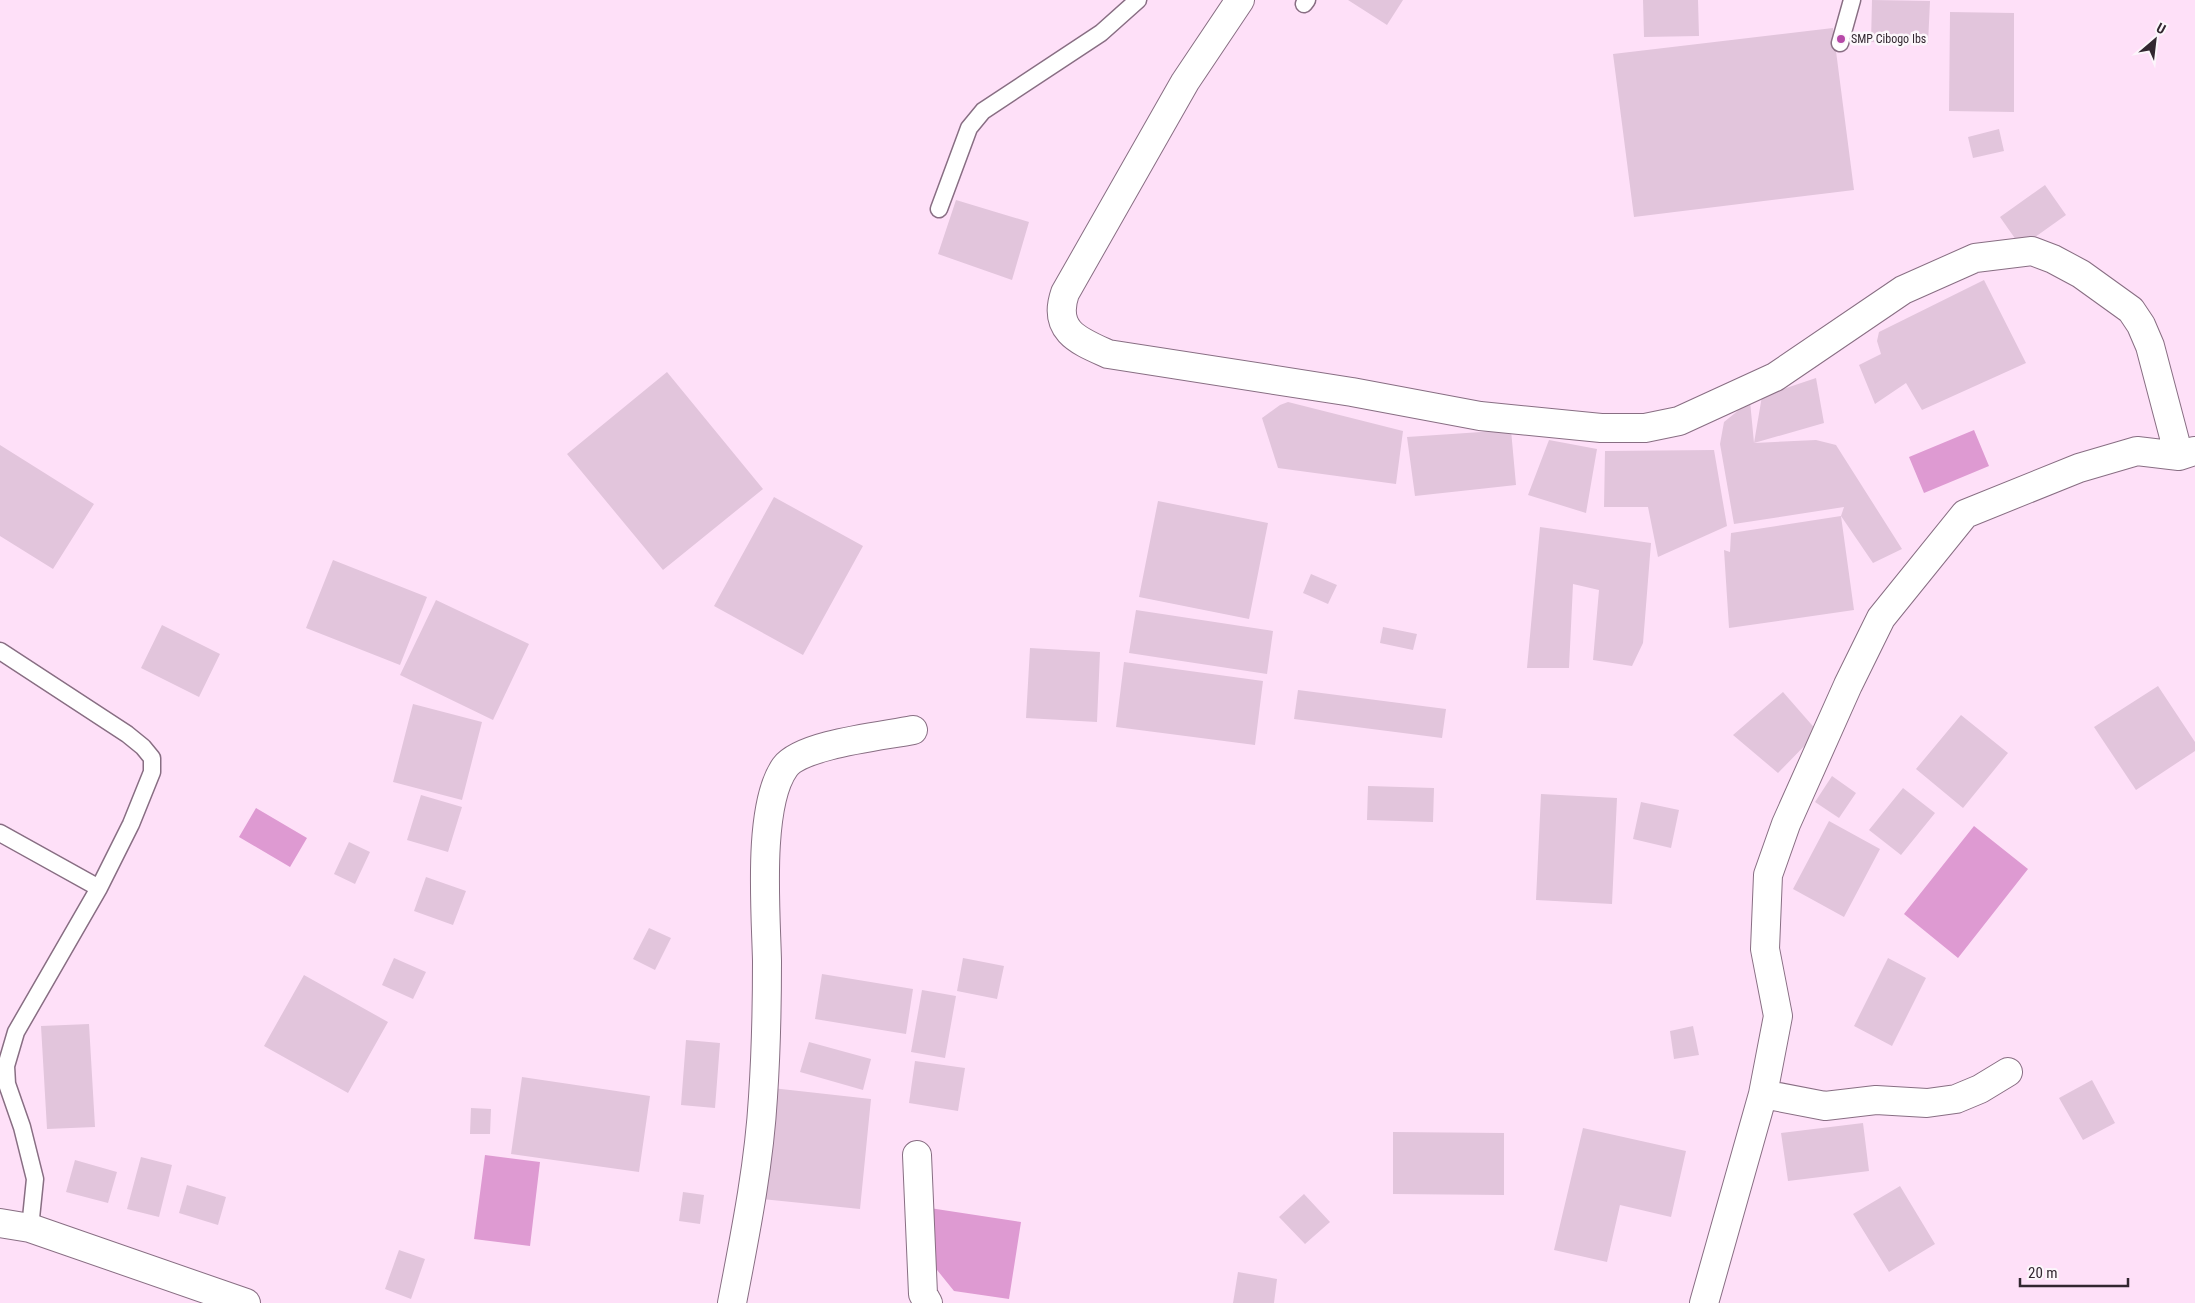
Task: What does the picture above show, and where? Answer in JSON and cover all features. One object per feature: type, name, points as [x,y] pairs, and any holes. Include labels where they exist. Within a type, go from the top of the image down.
[{"type":"street","points":[[1240,0],[1185,82],[1064,293],[1060,308],[1063,324],[1078,340],[1108,354],[1352,392],[1480,416],[1601,428],[1645,428],[1680,421],[1775,377],[1902,290],[1975,258],[2032,251],[2053,259],[2081,274],[2131,310],[2141,325],[2150,346],[2187,453],[2137,451],[2079,468],[1965,514],[1881,618],[1848,685],[1786,824],[1768,875],[1765,949],[1778,1016],[1763,1094],[1704,1303]]},
{"type":"street","points":[[732,1303],[756,1162],[763,1098],[766,858],[770,801],[785,767],[798,755],[821,748],[913,730]]},
{"type":"street","points":[[1763,1094],[1825,1106],[1876,1100],[1927,1103],[1956,1099],[1980,1089],[2008,1072]]},
{"type":"street","points":[[917,1155],[923,1294],[928,1303]]},
{"type":"street","points":[[0,1223],[30,1228],[246,1303]]},
{"type":"lane","points":[[939,209],[969,128],[983,111],[1101,33],[1138,0]]},
{"type":"lane","points":[[1840,43],[1852,0]]},
{"type":"lane","points":[[0,651],[127,734],[143,747],[152,758],[152,772],[131,824],[99,888],[16,1032],[6,1066],[7,1084],[22,1127],[35,1179],[30,1228]]},
{"type":"lane","points":[[0,833],[99,888]]},
{"type":"shaded area","points":[[1974,430],[1989,466],[1924,493],[1909,457]]},
{"type":"shaded area","points":[[256,808],[307,838],[290,867],[239,837]]},
{"type":"shaded area","points":[[1974,826],[2028,869],[1958,958],[1904,914]]},
{"type":"shaded area","points":[[485,1155],[540,1162],[530,1246],[474,1239]]},
{"type":"shaded area","points":[[923,1207],[1021,1222],[1009,1299],[954,1291],[929,1260]]},
{"type":"building","points":[[1348,0],[1403,0],[1387,25]]},
{"type":"building","points":[[1643,0],[1698,0],[1699,36],[1644,37]]},
{"type":"building","points":[[1872,0],[1930,1],[1928,44],[1871,42]]},
{"type":"building","points":[[1950,12],[2014,13],[2014,112],[1949,111]]},
{"type":"building","points":[[1833,28],[1854,190],[1634,217],[1613,54]]},
{"type":"building","points":[[1999,129],[2004,151],[1973,158],[1968,137]]},
{"type":"building","points":[[2045,185],[2066,215],[2021,247],[2000,217]]},
{"type":"building","points":[[956,200],[1029,222],[1012,280],[938,254]]},
{"type":"building","points":[[1984,280],[2026,363],[1922,410],[1906,383],[1875,404],[1859,365],[1881,354],[1877,341],[1879,332]]},
{"type":"building","points":[[667,372],[763,489],[663,570],[567,454]]},
{"type":"building","points":[[1816,378],[1824,423],[1754,443],[1762,396]]},
{"type":"building","points":[[1750,401],[1754,443],[1816,440],[1836,445],[1902,549],[1873,563],[1841,516],[1844,507],[1734,524],[1720,444],[1724,422]]},
{"type":"building","points":[[1288,402],[1403,431],[1396,484],[1278,468],[1262,418],[1280,405]]},
{"type":"building","points":[[1511,430],[1516,485],[1415,496],[1407,437]]},
{"type":"building","points":[[1549,440],[1597,449],[1586,513],[1528,495]]},
{"type":"building","points":[[0,445],[94,504],[53,569],[0,536]]},
{"type":"building","points":[[1714,450],[1727,526],[1658,557],[1648,507],[1604,507],[1605,451]]},
{"type":"building","points":[[774,497],[863,546],[803,655],[714,606]]},
{"type":"building","points":[[1158,501],[1268,523],[1249,619],[1139,597]]},
{"type":"building","points":[[1841,516],[1854,610],[1729,628],[1724,550],[1730,552],[1731,533]]},
{"type":"building","points":[[1540,527],[1651,543],[1643,643],[1632,666],[1593,660],[1599,590],[1573,584],[1569,668],[1527,668]]},
{"type":"building","points":[[333,560],[427,597],[400,665],[306,628]]},
{"type":"building","points":[[1311,574],[1337,585],[1328,604],[1303,593]]},
{"type":"building","points":[[436,600],[529,644],[493,720],[400,675]]},
{"type":"building","points":[[1136,610],[1273,631],[1267,674],[1129,653]]},
{"type":"building","points":[[162,625],[220,654],[199,697],[141,668]]},
{"type":"building","points":[[1383,627],[1417,634],[1413,650],[1380,643]]},
{"type":"building","points":[[1030,648],[1100,652],[1097,722],[1026,718]]},
{"type":"building","points":[[1124,662],[1263,681],[1255,745],[1116,727]]},
{"type":"building","points":[[2158,686],[2195,742],[2195,751],[2136,790],[2094,727]]},
{"type":"building","points":[[1298,690],[1446,709],[1442,738],[1294,719]]},
{"type":"building","points":[[1783,692],[1818,732],[1778,773],[1733,735]]},
{"type":"building","points":[[413,704],[482,722],[462,800],[393,782]]},
{"type":"building","points":[[1961,715],[2008,753],[1963,808],[1916,769]]},
{"type":"building","points":[[1832,776],[1856,793],[1839,818],[1815,802]]},
{"type":"building","points":[[1368,786],[1434,788],[1433,822],[1367,820]]},
{"type":"building","points":[[1903,788],[1935,813],[1901,855],[1869,830]]},
{"type":"building","points":[[1541,794],[1617,798],[1612,904],[1536,900]]},
{"type":"building","points":[[421,795],[462,807],[448,852],[407,840]]},
{"type":"building","points":[[1641,802],[1679,810],[1671,848],[1633,839]]},
{"type":"building","points":[[1829,821],[1880,849],[1844,917],[1793,889]]},
{"type":"building","points":[[349,842],[370,852],[355,884],[334,874]]},
{"type":"building","points":[[426,877],[466,891],[453,925],[414,911]]},
{"type":"building","points":[[649,928],[671,938],[655,970],[633,959]]},
{"type":"building","points":[[394,958],[426,972],[413,999],[382,985]]},
{"type":"building","points":[[963,958],[1004,966],[997,999],[957,991]]},
{"type":"building","points":[[1888,958],[1926,978],[1892,1046],[1854,1026]]},
{"type":"building","points":[[822,974],[913,989],[906,1034],[815,1019]]},
{"type":"building","points":[[304,975],[388,1022],[348,1093],[264,1046]]},
{"type":"building","points":[[922,990],[956,996],[945,1058],[911,1052]]},
{"type":"building","points":[[89,1024],[95,1127],[47,1129],[41,1026]]},
{"type":"building","points":[[1693,1026],[1699,1055],[1674,1059],[1670,1031]]},
{"type":"building","points":[[686,1040],[720,1043],[715,1108],[681,1105]]},
{"type":"building","points":[[809,1042],[871,1059],[863,1090],[800,1072]]},
{"type":"building","points":[[915,1061],[965,1068],[958,1111],[909,1103]]},
{"type":"building","points":[[522,1077],[650,1096],[639,1172],[511,1154]]},
{"type":"building","points":[[2092,1080],[2115,1123],[2083,1140],[2059,1098]]},
{"type":"building","points":[[772,1088],[871,1099],[860,1209],[761,1199]]},
{"type":"building","points":[[471,1108],[491,1109],[490,1134],[470,1134]]},
{"type":"building","points":[[1863,1123],[1869,1171],[1788,1181],[1781,1133]]},
{"type":"building","points":[[1583,1128],[1686,1151],[1671,1217],[1620,1205],[1607,1262],[1554,1250]]},
{"type":"building","points":[[1393,1132],[1504,1133],[1504,1195],[1393,1194]]},
{"type":"building","points":[[141,1157],[172,1165],[159,1217],[127,1209]]},
{"type":"building","points":[[75,1160],[117,1172],[108,1203],[66,1192]]},
{"type":"building","points":[[187,1185],[226,1197],[218,1225],[179,1213]]},
{"type":"building","points":[[1900,1186],[1935,1244],[1889,1272],[1853,1214]]},
{"type":"building","points":[[683,1192],[704,1195],[700,1224],[679,1221]]},
{"type":"building","points":[[1304,1194],[1330,1222],[1305,1244],[1279,1217]]},
{"type":"building","points":[[399,1250],[425,1259],[411,1299],[385,1289]]},
{"type":"building","points":[[1238,1272],[1277,1279],[1274,1303],[1233,1303]]},
{"type":"place","name":"SMP Cibogo Ibs","points":[[1841,39]]}]
